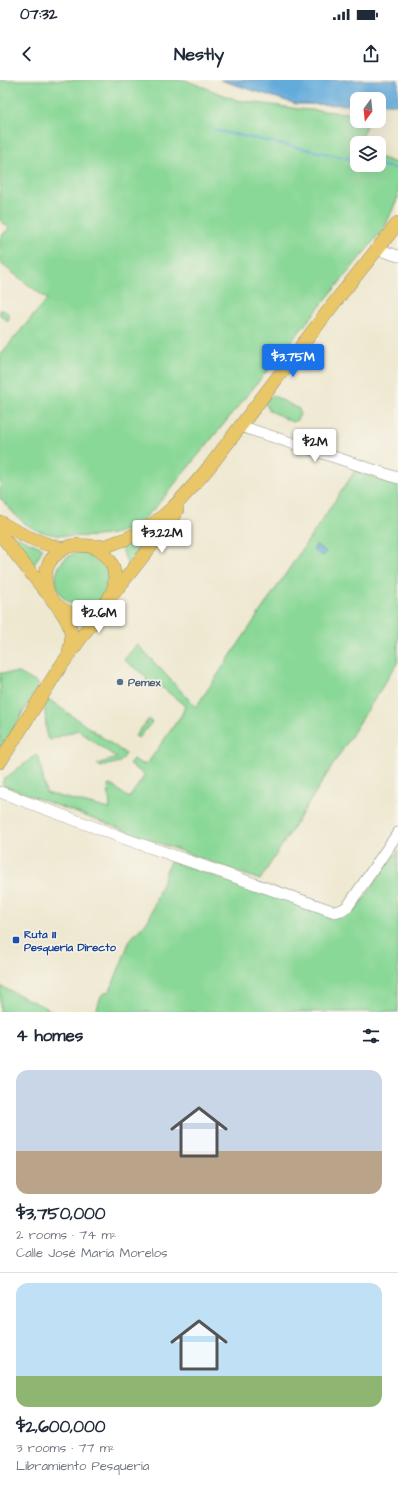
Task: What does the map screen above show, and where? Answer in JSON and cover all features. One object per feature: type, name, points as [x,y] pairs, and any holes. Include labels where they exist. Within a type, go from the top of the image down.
[{"type":"main road","points":[[0,762],[68,656],[109,599],[163,531],[189,492],[398,223]]},
{"type":"main road","points":[[92,546],[106,555],[114,570],[115,587],[109,599],[96,611],[81,614],[65,611],[51,599],[45,583],[46,569],[53,557],[63,548],[72,545],[107,545],[137,534],[174,508],[189,492]]},
{"type":"main road","points":[[0,522],[44,544],[63,548]]},
{"type":"main road","points":[[0,534],[66,617],[71,626],[72,634],[71,647],[68,656]]},
{"type":"street","points":[[377,249],[398,256]]},
{"type":"street","points":[[240,426],[398,478]]},
{"type":"street","points":[[0,792],[126,839],[335,912],[348,906],[398,833]]},
{"type":"green space","points":[[0,80],[185,80],[237,100],[299,109],[350,113],[350,128],[365,128],[363,136],[350,136],[350,172],[386,172],[386,160],[398,164],[398,197],[385,227],[155,508],[135,526],[127,530],[106,535],[80,537],[55,535],[34,529],[24,523],[0,498],[0,355],[47,299],[0,263],[0,238],[9,228],[0,220]]},
{"type":"green space","points":[[0,310],[8,313],[8,321],[0,315]]},
{"type":"green space","points":[[272,395],[299,409],[300,414],[297,420],[292,422],[269,410],[264,401]]},
{"type":"green space","points":[[355,471],[398,484],[398,662],[260,880],[4,786],[2,783],[4,779],[36,755],[39,758],[46,793],[110,809],[108,785],[111,785],[129,798],[145,775],[129,764],[133,759],[142,764],[147,764],[182,714],[185,706],[163,688],[145,682],[147,677],[124,660],[137,644],[196,707]]},
{"type":"green space","points":[[160,527],[127,564],[121,546]]},
{"type":"green space","points":[[0,529],[43,548],[34,565]]},
{"type":"green space","points":[[83,552],[93,554],[102,560],[108,569],[110,579],[108,589],[102,598],[93,604],[83,606],[73,604],[64,598],[58,589],[56,579],[58,569],[64,560],[73,554]]},
{"type":"green space","points":[[0,673],[19,673],[39,684],[0,753]]},
{"type":"green space","points":[[44,700],[51,701],[126,754],[120,762],[100,767],[97,764],[117,758],[78,730],[49,740],[47,738]]},
{"type":"green space","points":[[149,719],[152,722],[139,738],[135,736]]},
{"type":"green space","points":[[398,850],[398,1012],[96,1012],[101,996],[111,989],[130,940],[149,919],[170,861],[337,916],[354,912]]},
{"type":"green space","points":[[0,986],[55,1012],[0,1012]]},
{"type":"water","points":[[220,80],[398,80],[398,104],[386,104],[386,92],[350,92],[350,105],[296,104]]},
{"type":"water","points":[[316,545],[326,552],[323,556],[313,550]]},
{"type":"waterway","points":[[214,130],[350,159]]},
{"type":"waterway","points":[[386,166],[398,169]]},
{"type":"place","name":"Pemex","points":[[120,682]]},
{"type":"place","name":"Ruta 111 Pesquería Directo","points":[[16,940]]}]
